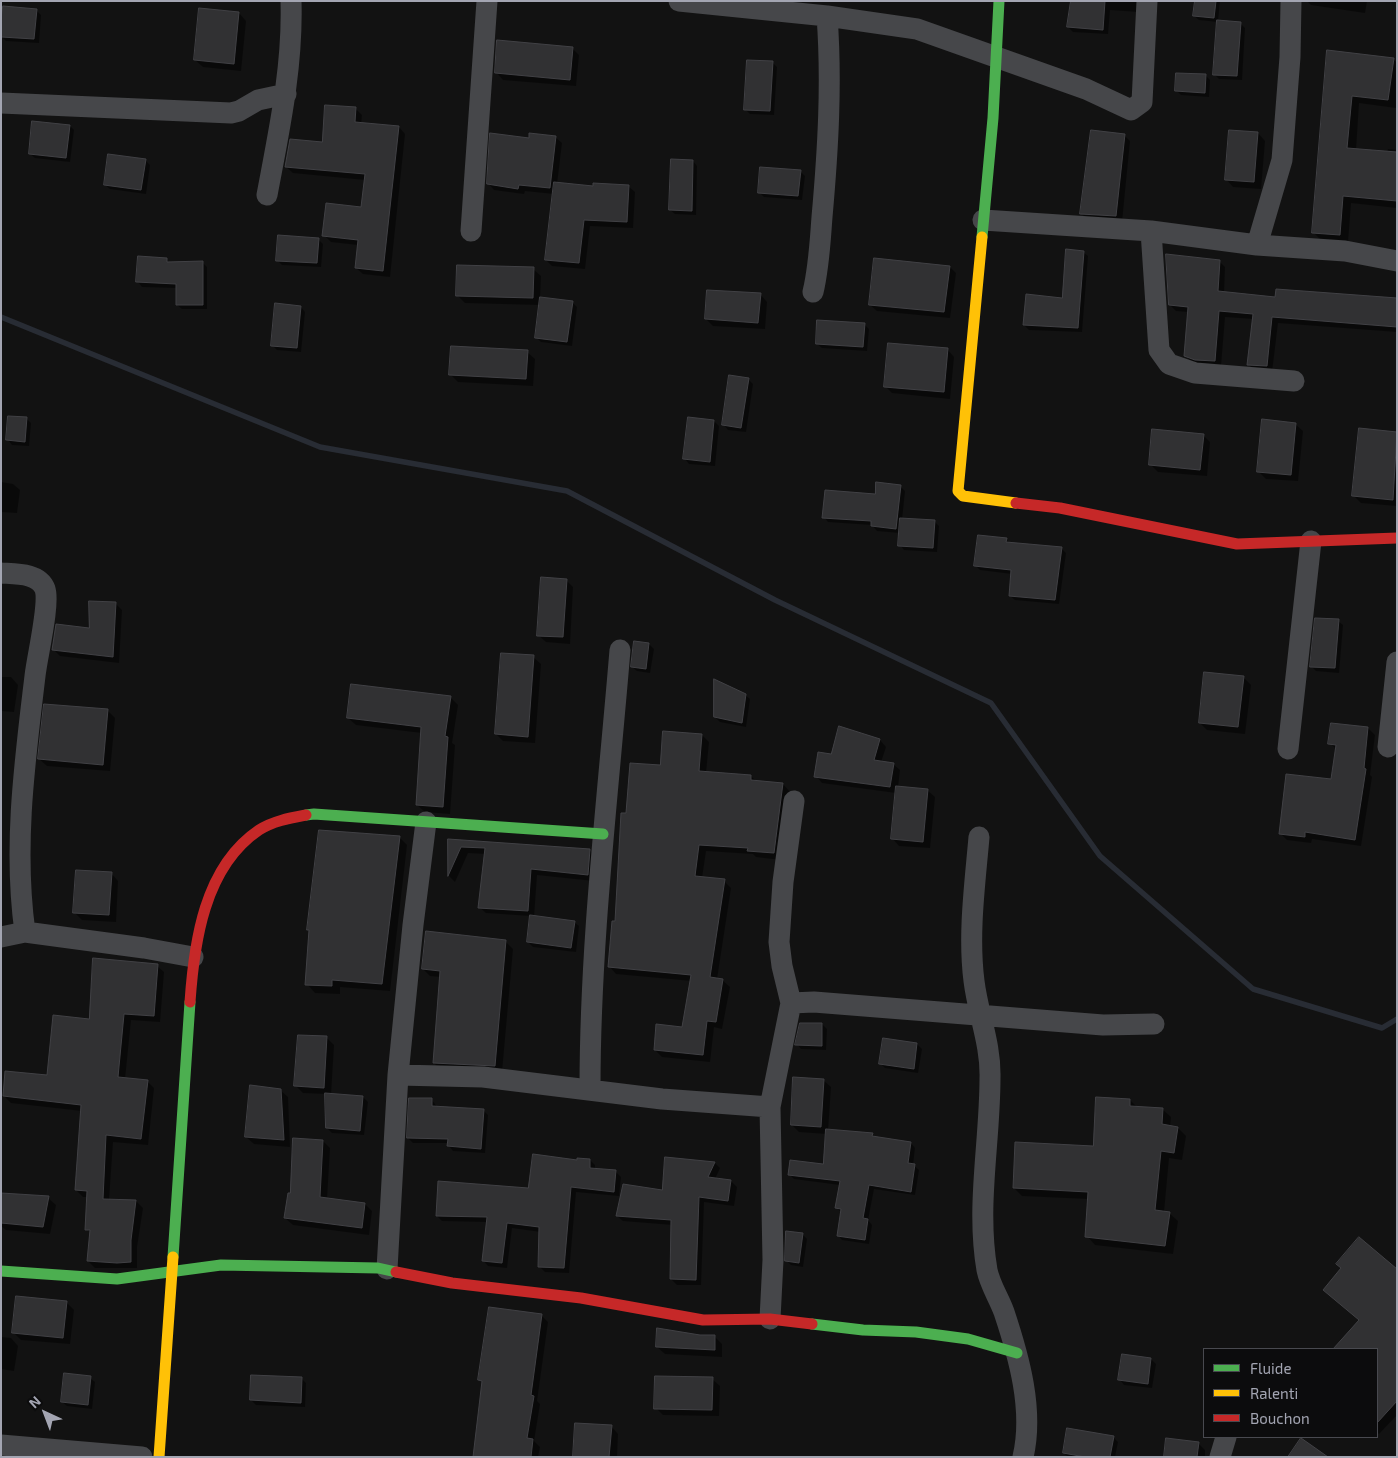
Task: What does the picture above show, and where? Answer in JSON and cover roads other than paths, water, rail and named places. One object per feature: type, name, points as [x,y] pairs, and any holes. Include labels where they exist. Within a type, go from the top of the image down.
[{"type":"street","points":[[267,195],[286,94],[292,24],[291,1]]},
{"type":"street","points":[[470,231],[487,1]]},
{"type":"street","points":[[679,1],[827,16],[917,28],[1086,89],[1131,110],[1142,102],[1147,1]]},
{"type":"street","points":[[999,1],[983,220],[958,491],[963,496],[1060,508],[1238,544],[1397,538]]},
{"type":"street","points":[[1257,245],[1282,160],[1290,57],[1292,1]]},
{"type":"street","points":[[814,292],[819,268],[828,149],[831,60],[827,16]]},
{"type":"street","points":[[1,102],[231,113],[239,111],[258,100],[286,94]]},
{"type":"street","points":[[983,220],[1151,231],[1257,245],[1345,251],[1397,261]]},
{"type":"street","points":[[1151,231],[1159,350],[1169,364],[1195,373],[1294,381]]},
{"type":"street","points":[[1288,749],[1311,541]]},
{"type":"street","points":[[1,573],[32,577],[40,582],[45,590],[46,604],[35,675],[19,839],[19,890],[25,932]]},
{"type":"street","points":[[590,1088],[590,1014],[603,834],[620,650]]},
{"type":"street","points":[[1388,747],[1397,662]]},
{"type":"street","points":[[770,1319],[773,1260],[770,1107],[791,1003],[782,966],[779,942],[783,882],[794,801]]},
{"type":"street","points":[[159,1457],[193,957],[201,917],[221,876],[237,852],[257,831],[271,824],[314,814],[351,815],[603,834]]},
{"type":"street","points":[[387,1269],[398,1075],[412,925],[426,822]]},
{"type":"street","points":[[979,837],[973,942],[974,981],[988,1045],[990,1077],[982,1187],[982,1225],[987,1272],[1003,1310],[1017,1353],[1027,1428],[1025,1456]]},
{"type":"street","points":[[1,937],[25,932],[144,948],[193,957]]},
{"type":"street","points":[[791,1003],[814,1002],[1103,1025],[1154,1024]]},
{"type":"street","points":[[398,1075],[483,1077],[590,1088],[662,1099],[770,1107]]},
{"type":"street","points":[[1,1271],[117,1279],[173,1273],[221,1265],[387,1269],[452,1283],[581,1298],[703,1320],[770,1319],[968,1339],[1017,1353]]},
{"type":"street","points":[[1220,1457],[1226,1438]]},
{"type":"street","points":[[1,1445],[142,1457]]},
{"type":"waterway","points":[[1,317],[320,447],[567,491],[775,600],[991,703],[1100,856],[1253,989],[1382,1028],[1397,1019]]}]
